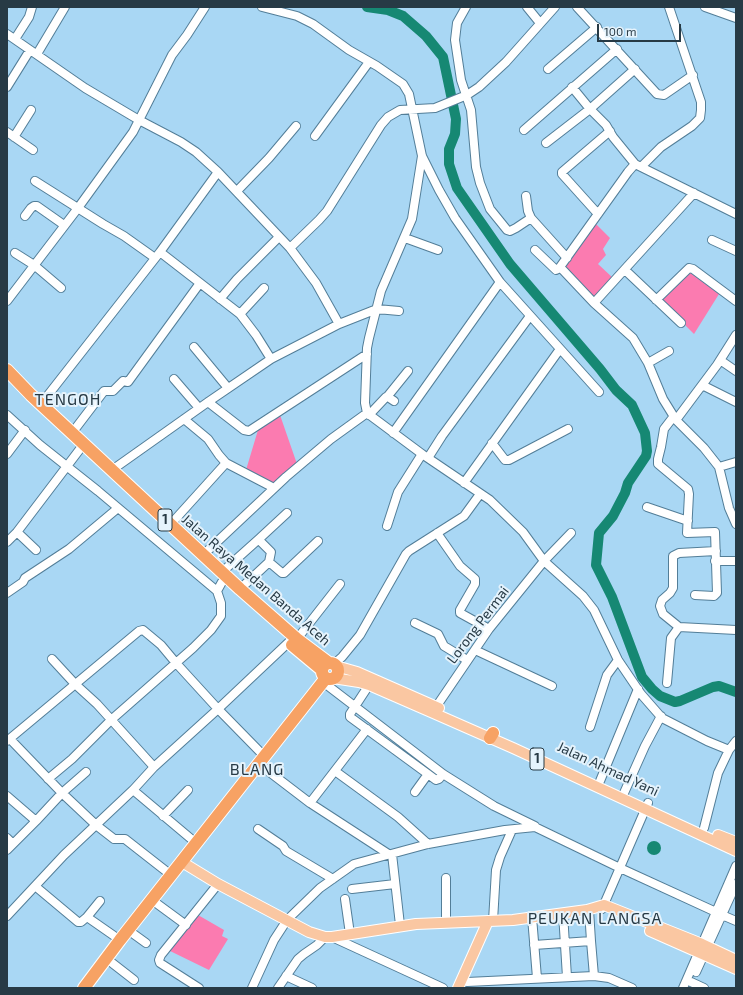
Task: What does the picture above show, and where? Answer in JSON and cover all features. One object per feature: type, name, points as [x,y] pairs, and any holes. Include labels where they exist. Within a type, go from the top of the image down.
[{"type":"highway","name":"Jalan Raya Medan Banda Aceh","points":[[7,370],[29,397],[80,449],[222,581],[329,672]]},
{"type":"highway","name":"Jalan Raya Medan Banda Aceh","points":[[7,379],[29,397],[41,404],[203,554],[222,581],[240,590],[293,641]]},
{"type":"highway","points":[[84,988],[329,672]]},
{"type":"main road","name":"1","points":[[329,672],[369,685],[491,735],[647,806],[736,851]]},
{"type":"main road","name":"Jalan Ahmad Yani","points":[[329,672],[357,672],[436,706],[491,735],[600,781],[647,806],[736,842]]},
{"type":"main road","points":[[182,862],[218,884],[309,932],[329,937],[400,925],[492,918],[532,917],[603,907],[703,950],[736,969]]},
{"type":"main road","points":[[466,985],[492,918]]},
{"type":"main road","points":[[458,988],[492,918]]},
{"type":"main road","points":[[703,950],[736,960]]},
{"type":"street","points":[[15,39],[29,17],[32,7]]},
{"type":"street","points":[[7,87],[52,31],[65,7]]},
{"type":"street","points":[[7,301],[78,208],[133,132],[172,55],[205,7]]},
{"type":"street","points":[[262,7],[297,16],[313,24],[349,50],[403,84],[409,94],[413,109],[422,156],[439,190],[456,218],[500,282],[600,392]]},
{"type":"street","points":[[466,7],[457,23],[455,40],[457,63],[465,96],[471,110],[476,167],[480,182],[490,209],[509,231],[531,218]]},
{"type":"street","points":[[527,7],[540,23]]},
{"type":"street","points":[[290,248],[327,211],[381,125],[388,117],[400,110],[435,108],[465,96],[479,86],[506,62],[554,7]]},
{"type":"street","points":[[577,7],[636,69],[651,89],[657,94],[664,95],[693,76]]},
{"type":"street","points":[[535,250],[556,270],[558,270],[628,172],[692,126],[700,118],[702,105],[669,7]]},
{"type":"street","points":[[705,7],[736,18]]},
{"type":"street","points":[[548,69],[597,27]]},
{"type":"street","points":[[7,34],[85,88],[196,152],[218,172],[290,248],[316,283],[339,324]]},
{"type":"street","points":[[524,130],[617,49]]},
{"type":"street","points":[[315,136],[369,62]]},
{"type":"street","points":[[546,144],[590,109],[636,69]]},
{"type":"street","points":[[572,87],[590,109],[606,125],[638,166],[736,214]]},
{"type":"street","points":[[14,137],[31,110]]},
{"type":"street","points":[[236,191],[269,158],[296,126]]},
{"type":"street","points":[[598,214],[562,172],[610,131]]},
{"type":"street","points":[[7,132],[33,150]]},
{"type":"street","points":[[422,156],[414,213],[405,238],[384,283],[369,338],[365,403],[368,414],[425,456],[490,500],[523,532],[544,561],[583,596],[594,610],[618,660],[638,689],[661,716],[677,726],[729,750]]},
{"type":"street","points":[[41,404],[100,331],[218,172]]},
{"type":"street","points":[[35,181],[103,224],[157,255],[200,283],[240,314],[256,335],[271,359]]},
{"type":"street","points":[[594,303],[694,193]]},
{"type":"street","points":[[526,196],[528,212],[531,218],[567,258]]},
{"type":"street","points":[[25,216],[31,208],[37,206],[64,225]]},
{"type":"street","points":[[220,299],[237,279],[280,236]]},
{"type":"street","points":[[405,238],[438,250]]},
{"type":"street","points":[[712,240],[736,251]]},
{"type":"street","points":[[15,253],[34,265],[61,288]]},
{"type":"street","points":[[560,267],[594,303],[633,338],[648,364],[663,399],[675,418],[720,467],[729,508],[736,524]]},
{"type":"street","points":[[656,300],[689,268],[693,269],[736,301]]},
{"type":"street","points":[[625,270],[682,324]]},
{"type":"street","points":[[393,433],[500,282]]},
{"type":"street","points":[[72,433],[104,392],[113,391],[123,381],[128,382],[200,283]]},
{"type":"street","points":[[240,314],[264,288]]},
{"type":"street","points":[[112,470],[271,359],[339,324],[377,309],[399,311]]},
{"type":"street","points":[[387,526],[398,492],[442,436],[530,316]]},
{"type":"street","points":[[695,595],[716,595],[715,532],[688,533],[688,489],[658,464],[658,460],[664,429],[702,385],[736,335]]},
{"type":"street","points":[[194,347],[228,388]]},
{"type":"street","points":[[464,483],[560,349]]},
{"type":"street","points":[[648,364],[670,351]]},
{"type":"street","points":[[208,402],[244,430],[249,431],[367,354]]},
{"type":"street","points":[[720,360],[736,371]]},
{"type":"street","points":[[203,554],[274,488],[331,439],[390,399],[408,371]]},
{"type":"street","points":[[174,379],[199,408]]},
{"type":"street","points":[[702,385],[736,402]]},
{"type":"street","points":[[7,415],[118,508],[222,581]]},
{"type":"street","points":[[184,419],[208,439],[219,456],[226,463],[274,488]]},
{"type":"street","points":[[492,443],[504,460],[509,460],[568,429]]},
{"type":"street","points":[[7,454],[25,430]]},
{"type":"street","points":[[7,542],[17,532],[66,465],[80,449]]},
{"type":"street","points":[[720,467],[736,462]]},
{"type":"street","points":[[170,525],[226,463]]},
{"type":"street","points":[[480,494],[464,516],[406,554],[360,635],[329,672],[355,706],[443,774],[494,806],[620,868],[736,920]]},
{"type":"street","points":[[647,507],[688,521]]},
{"type":"street","points":[[7,593],[23,582],[25,578],[69,549],[118,508]]},
{"type":"street","points":[[48,779],[72,759],[111,720],[176,664],[210,630],[221,616],[222,581],[260,538],[287,513]]},
{"type":"street","points":[[17,532],[36,550]]},
{"type":"street","points":[[437,533],[460,566],[475,579],[475,584],[460,610],[460,613],[489,629]]},
{"type":"street","name":"Lorong Permai","points":[[436,706],[489,629],[544,561],[571,533]]},
{"type":"street","points":[[240,590],[261,568],[269,562],[271,552],[260,541],[260,538]]},
{"type":"street","points":[[269,562],[283,574],[318,541]]},
{"type":"street","points":[[716,551],[679,553],[673,556],[674,588],[662,600],[660,606],[663,614],[679,627],[736,630]]},
{"type":"street","points":[[715,561],[736,561]]},
{"type":"street","points":[[7,916],[96,825],[133,790],[154,767],[293,641],[340,584]]},
{"type":"street","points":[[415,623],[438,634],[444,646],[467,660]]},
{"type":"street","points":[[667,683],[671,638],[679,627]]},
{"type":"street","points":[[171,875],[125,839],[114,839],[96,825],[8,740],[141,630],[144,630],[161,645],[176,664],[218,709],[262,760],[310,803],[391,854]]},
{"type":"street","points":[[475,650],[552,686]]},
{"type":"street","points":[[52,659],[75,684],[87,694],[154,767]]},
{"type":"street","points":[[590,727],[606,675],[618,660]]},
{"type":"street","points":[[369,685],[350,714],[350,717],[437,780],[443,774]]},
{"type":"street","points":[[600,781],[638,689]]},
{"type":"street","points":[[624,793],[644,746],[661,716]]},
{"type":"street","points":[[310,803],[367,729]]},
{"type":"street","points":[[704,828],[718,773],[729,750],[736,741]]},
{"type":"street","points":[[335,771],[398,817],[428,844]]},
{"type":"street","points":[[9,844],[36,821],[62,793],[86,772]]},
{"type":"street","points":[[415,792],[428,774]]},
{"type":"street","points":[[133,790],[196,843]]},
{"type":"street","points":[[163,816],[188,790]]},
{"type":"street","points":[[7,796],[36,821]]},
{"type":"street","points":[[603,907],[647,806]]},
{"type":"street","points":[[252,988],[274,940],[287,920],[320,888],[354,864],[428,844],[535,827]]},
{"type":"street","points":[[258,829],[283,846],[286,851],[333,879]]},
{"type":"street","points":[[492,918],[496,870],[512,830]]},
{"type":"street","points":[[391,854],[400,925]]},
{"type":"street","points":[[704,988],[690,985],[736,866]]},
{"type":"street","points":[[446,878],[446,922]]},
{"type":"street","points":[[199,988],[158,961],[161,955],[218,884]]},
{"type":"street","points":[[352,889],[395,884]]},
{"type":"street","points":[[719,913],[736,884]]},
{"type":"street","points":[[35,886],[78,922],[81,922],[87,917],[100,901]]},
{"type":"street","points":[[345,899],[350,934]]},
{"type":"street","points":[[152,900],[186,924]]},
{"type":"street","points":[[590,909],[594,976]]},
{"type":"street","points":[[563,913],[567,976]]},
{"type":"street","points":[[87,917],[120,940]]},
{"type":"street","points":[[532,917],[537,978]]},
{"type":"street","points":[[128,930],[146,943]]},
{"type":"street","points":[[278,988],[292,966],[304,954],[329,937],[443,988]]},
{"type":"street","points":[[534,945],[591,941]]},
{"type":"street","points":[[683,988],[703,950]]},
{"type":"street","points":[[107,959],[134,980]]},
{"type":"street","points":[[286,976],[312,988]]},
{"type":"street","points":[[466,985],[537,978],[594,976],[609,978],[632,988]]},
{"type":"shaded area","points":[[596,224],[610,238],[603,249],[606,255],[598,264],[613,278],[595,300],[564,268]]},
{"type":"shaded area","points":[[688,271],[719,294],[694,334],[660,300]]},
{"type":"shaded area","points":[[280,415],[297,464],[275,484],[246,470],[258,430]]},
{"type":"shaded area","points":[[651,841],[657,841],[661,845],[661,851],[657,855],[651,855],[647,851],[647,845]]},
{"type":"shaded area","points":[[198,915],[224,930],[222,936],[228,939],[209,970],[168,950]]},
{"type":"waterway","points":[[367,7],[388,10],[403,16],[426,36],[443,57],[456,119],[455,134],[449,149],[449,164],[457,188],[510,264],[600,369],[616,390],[632,405],[645,433],[647,451],[646,456],[628,483],[625,493],[613,516],[599,533],[596,565],[612,597],[642,677],[660,696],[675,702],[719,686],[736,692]]},
{"type":"district","name":"TENGOH","points":[[68,400]]},
{"type":"district","name":"BLANG","points":[[257,770]]},
{"type":"district","name":"PEUKAN LANGSA","points":[[595,919]]}]
